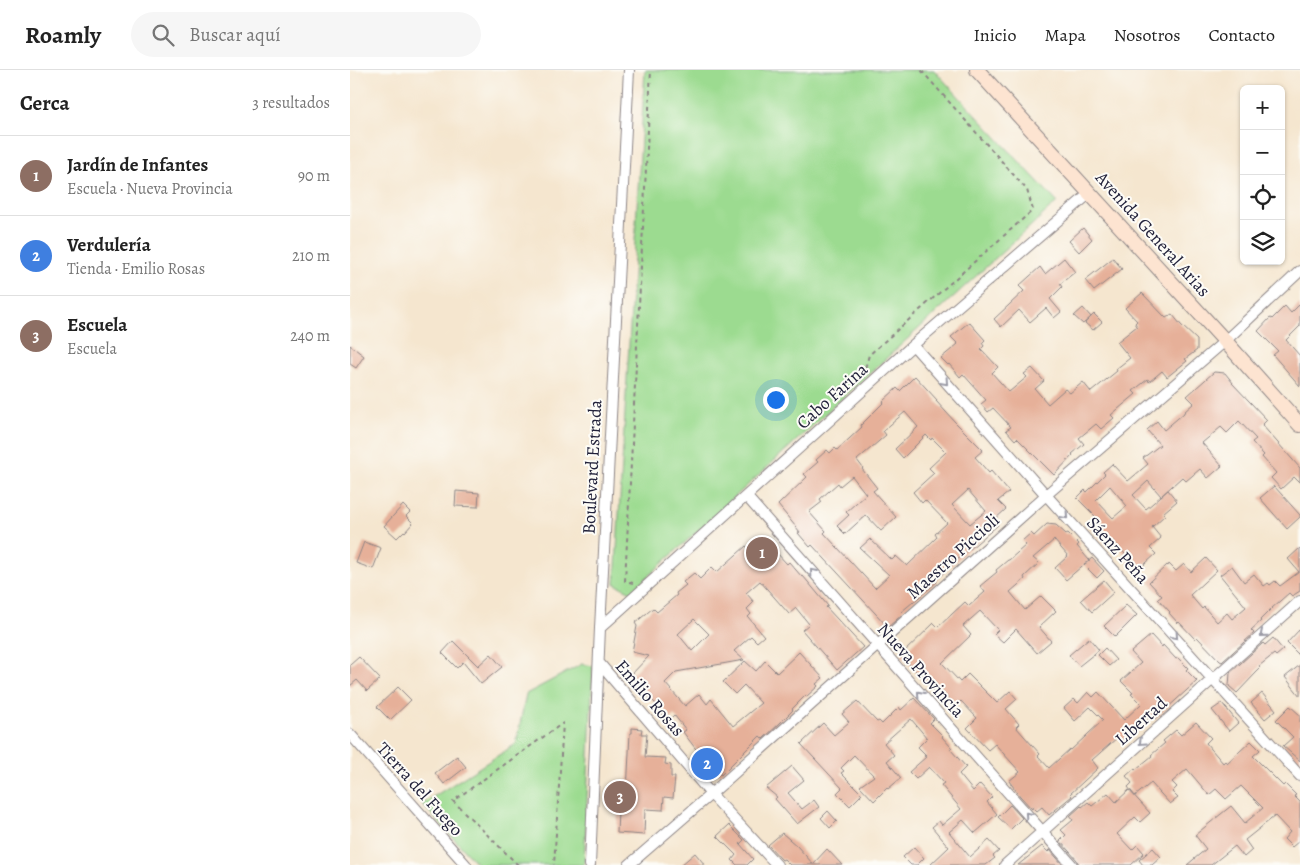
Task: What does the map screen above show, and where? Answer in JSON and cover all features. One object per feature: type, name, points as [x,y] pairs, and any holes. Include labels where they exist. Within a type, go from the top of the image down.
[{"type":"main road","name":"Avenida General Arias","points":[[977,70],[1300,425]]},
{"type":"street","name":"Boulevard Estrada","points":[[590,865],[600,664],[600,628],[629,70]]},
{"type":"street","name":"Cabo Farina","points":[[600,628],[913,346],[1090,193]]},
{"type":"street","name":"Maestro Piccioli","points":[[629,865],[1046,495],[1225,341],[1300,271]]},
{"type":"street","name":"Sáenz Peña","points":[[913,346],[1300,776]]},
{"type":"street","name":"Nueva Provincia","points":[[746,496],[1072,865]]},
{"type":"street","name":"Libertad","points":[[1005,865],[1300,601]]},
{"type":"street","name":"Emilio Rosas","points":[[600,664],[711,794],[777,865]]},
{"type":"street","name":"Tierra del Fuego","points":[[351,737],[466,865]]},
{"type":"path","points":[[632,583],[625,581],[652,70]]},
{"type":"path","points":[[863,375],[869,355],[1033,210],[1027,190],[921,70]]},
{"type":"path","points":[[518,865],[453,801],[563,722],[554,865]]},
{"type":"green space","points":[[645,70],[934,70],[1057,202],[631,592],[615,584]]},
{"type":"green space","points":[[582,664],[593,666],[584,865],[478,865],[422,804],[516,744],[526,694]]},
{"type":"building","points":[[1083,228],[1092,239],[1079,252],[1069,241]]},
{"type":"building","points":[[1064,258],[1075,272],[1060,284],[1062,287],[1050,299],[1061,312],[1054,318],[1046,308],[1030,322],[1019,310],[1001,327],[994,319],[1024,291],[1019,286],[1040,267],[1045,274]]},
{"type":"building","points":[[1113,258],[1122,269],[1094,291],[1085,280]]},
{"type":"building","points":[[1142,293],[1166,318],[1172,314],[1197,340],[1197,350],[1167,377],[1162,371],[1149,382],[1148,379],[1133,391],[1136,394],[1111,415],[1114,418],[1101,429],[1096,424],[1079,438],[1084,444],[1072,454],[1054,475],[1017,438],[1015,440],[1006,430],[1011,427],[993,408],[988,412],[981,404],[986,400],[963,374],[960,377],[941,358],[958,344],[951,337],[969,322],[985,340],[982,343],[984,346],[981,349],[998,367],[992,373],[1009,392],[1027,377],[1024,374],[1032,368],[1044,381],[1035,389],[1048,404],[1065,389],[1070,393],[1083,382],[1091,392],[1130,358],[1117,342],[1137,326],[1135,323],[1137,321],[1125,308]]},
{"type":"building","points":[[1300,304],[1300,326],[1286,340],[1300,356],[1300,386],[1273,355],[1278,351],[1258,331],[1285,306],[1291,313]]},
{"type":"building","points":[[1083,308],[1091,317],[1083,324],[1074,316]]},
{"type":"building","points":[[1094,314],[1102,322],[1093,330],[1085,323]]},
{"type":"building","points":[[350,345],[364,356],[356,368],[350,364]]},
{"type":"building","points":[[1214,372],[1225,373],[1267,420],[1262,425],[1300,468],[1300,483],[1294,477],[1281,489],[1271,478],[1276,473],[1262,457],[1264,455],[1252,442],[1256,439],[1239,421],[1227,433],[1221,427],[1202,443],[1222,466],[1208,478],[1200,469],[1186,481],[1182,477],[1161,496],[1148,481],[1133,495],[1146,509],[1168,490],[1177,501],[1163,513],[1165,515],[1152,527],[1161,538],[1150,548],[1156,554],[1136,572],[1124,558],[1127,556],[1113,541],[1107,546],[1088,524],[1096,517],[1077,498],[1085,490],[1087,492],[1112,464],[1128,481],[1148,464],[1143,458],[1160,445],[1147,430],[1157,421],[1164,430],[1184,413],[1194,403],[1187,396]],"holes":[[[1110,486],[1127,506],[1113,518],[1096,500]]]},
{"type":"building","points":[[915,376],[955,422],[983,450],[975,457],[989,473],[991,471],[1009,492],[998,501],[1006,509],[994,520],[998,525],[970,548],[936,580],[937,582],[901,612],[903,614],[888,627],[812,545],[810,547],[778,505],[807,477],[804,474],[818,462],[816,460],[827,450],[830,453],[835,448],[837,450],[862,427],[861,425],[883,401],[897,388],[900,391]],"holes":[[[905,412],[918,427],[895,449],[903,458],[926,435],[931,440],[932,438],[946,452],[929,468],[934,473],[913,492],[922,503],[925,500],[947,523],[935,534],[937,537],[907,566],[896,556],[892,560],[870,539],[860,548],[889,575],[875,588],[824,533],[826,531],[809,512],[822,502],[820,499],[838,483],[840,486],[852,476],[866,494],[846,512],[849,515],[837,526],[845,534],[866,515],[881,531],[896,517],[873,491],[877,488],[857,460],[886,435],[883,431]],[[968,490],[986,511],[970,524],[952,505]]]},
{"type":"building","points":[[1274,486],[1300,515],[1287,529],[1260,498]]},
{"type":"building","points":[[456,491],[479,493],[478,507],[455,506]]},
{"type":"building","points":[[403,505],[410,512],[406,516],[413,523],[397,538],[384,526]]},
{"type":"building","points":[[1047,524],[1056,525],[1066,534],[1068,533],[1079,544],[1077,546],[1089,560],[1066,580],[1055,568],[1068,556],[1054,540],[1033,558],[1039,563],[1010,592],[1025,610],[1041,596],[1056,611],[1039,627],[1051,641],[1037,653],[1016,629],[1003,642],[994,634],[998,630],[980,611],[963,626],[971,635],[942,663],[960,682],[968,674],[997,703],[1010,691],[1017,699],[1006,709],[1019,724],[1016,727],[1040,754],[1038,756],[1049,768],[1103,720],[1090,707],[1075,721],[1064,708],[1074,699],[1078,703],[1088,692],[1093,697],[1098,692],[1124,720],[1141,704],[1121,681],[1141,663],[1131,652],[1151,635],[1162,647],[1163,645],[1176,659],[1178,658],[1188,668],[1186,670],[1197,681],[1155,719],[1152,716],[1121,741],[1118,737],[1092,760],[1098,768],[1070,794],[1072,796],[1049,815],[1042,807],[1037,811],[1033,807],[1032,809],[1020,796],[1009,781],[1020,772],[995,744],[988,750],[967,728],[977,718],[961,701],[955,706],[940,690],[936,693],[901,655],[934,623],[938,627],[965,602],[969,606],[985,592],[980,586],[1026,545],[1022,541],[1031,533],[1034,536]]},
{"type":"building","points":[[762,537],[787,564],[789,562],[803,576],[828,606],[826,607],[863,647],[837,670],[802,630],[809,624],[796,608],[789,614],[760,581],[746,593],[754,602],[747,609],[751,614],[748,617],[764,636],[757,642],[751,636],[734,651],[744,660],[676,672],[665,683],[685,706],[699,694],[707,704],[711,699],[733,726],[761,703],[744,685],[735,694],[723,682],[745,661],[756,671],[765,661],[777,673],[799,652],[823,678],[816,684],[818,686],[805,696],[780,723],[763,739],[760,736],[721,775],[695,748],[683,732],[686,730],[674,715],[668,721],[659,711],[661,709],[629,677],[649,656],[632,652],[637,626],[635,623],[653,608],[657,612],[677,595],[676,593],[686,585],[683,582],[694,573],[700,579],[712,567],[717,572],[746,546],[749,548]],"holes":[[[694,619],[709,634],[692,651],[678,634]]]},
{"type":"building","points":[[364,542],[381,548],[373,569],[356,563]]},
{"type":"building","points":[[1300,548],[1300,591],[1292,596],[1289,593],[1272,608],[1251,630],[1254,633],[1222,662],[1197,637],[1195,639],[1178,623],[1158,599],[1162,596],[1149,582],[1169,564],[1176,571],[1184,564],[1191,572],[1206,558],[1217,570],[1190,595],[1217,622],[1227,613],[1232,619],[1246,607],[1220,575],[1232,566],[1244,582],[1254,574],[1264,586],[1268,583],[1270,585],[1275,581],[1280,586],[1299,572],[1288,559]]},
{"type":"building","points":[[1092,558],[1104,571],[1097,578],[1084,565]]},
{"type":"building","points":[[1104,580],[1114,592],[1092,612],[1081,600]]},
{"type":"building","points":[[1126,605],[1137,615],[1115,637],[1104,626]]},
{"type":"building","points":[[1300,629],[1300,656],[1287,643]]},
{"type":"building","points":[[1089,638],[1099,650],[1079,666],[1069,655]]},
{"type":"building","points":[[1273,638],[1283,650],[1276,656],[1274,654],[1259,666],[1256,673],[1237,693],[1229,686],[1230,673],[1263,643],[1265,645]]},
{"type":"building","points":[[453,641],[478,666],[491,654],[502,667],[481,684],[463,662],[457,668],[442,653]]},
{"type":"building","points":[[1105,648],[1116,660],[1109,666],[1098,655]]},
{"type":"building","points":[[359,657],[380,679],[367,691],[357,680],[350,686],[350,665]]},
{"type":"building","points":[[1300,665],[1300,696],[1285,677]]},
{"type":"building","points":[[398,687],[411,700],[390,720],[377,707]]},
{"type":"building","points":[[1262,693],[1276,710],[1265,719],[1251,703]]},
{"type":"building","points":[[914,698],[934,719],[930,723],[943,736],[952,748],[950,749],[966,767],[959,774],[973,791],[980,784],[992,797],[987,802],[997,814],[975,833],[963,820],[949,832],[970,857],[989,840],[999,851],[993,856],[995,858],[986,865],[930,865],[949,847],[932,827],[939,821],[942,825],[961,809],[941,785],[944,783],[929,767],[916,779],[909,772],[926,757],[918,747],[927,738],[911,719],[884,743],[894,755],[887,761],[901,778],[874,801],[860,786],[874,776],[854,755],[841,768],[844,771],[841,773],[862,794],[850,806],[837,793],[842,788],[801,744],[823,723],[834,735],[849,722],[842,714],[857,701],[877,722],[879,721],[882,724],[899,707],[901,710]]},
{"type":"building","points":[[1222,703],[1238,723],[1229,731],[1212,710]]},
{"type":"building","points":[[1290,706],[1300,715],[1300,761],[1283,746],[1293,737],[1276,720]]},
{"type":"building","points":[[1196,722],[1211,738],[1206,743],[1223,763],[1225,761],[1227,763],[1251,741],[1260,750],[1253,756],[1283,786],[1285,784],[1300,802],[1300,842],[1292,847],[1284,839],[1290,832],[1275,816],[1245,840],[1252,850],[1244,857],[1235,846],[1211,865],[1187,865],[1206,849],[1195,835],[1231,806],[1245,823],[1263,808],[1241,786],[1226,799],[1216,789],[1209,795],[1187,769],[1172,782],[1177,787],[1172,792],[1178,798],[1170,804],[1151,783],[1135,796],[1128,787],[1132,783],[1126,776],[1152,756],[1165,743],[1163,741],[1176,730],[1181,735]]},
{"type":"building","points":[[632,728],[642,729],[641,734],[647,734],[645,757],[666,758],[665,764],[671,765],[671,777],[675,777],[673,798],[664,797],[663,810],[645,809],[644,835],[617,833],[618,811],[626,812],[630,733],[632,733]]},
{"type":"building","points":[[457,756],[466,767],[444,784],[435,773]]},
{"type":"building","points":[[792,766],[804,780],[788,793],[802,809],[814,800],[819,807],[797,824],[775,799],[777,797],[766,788]]},
{"type":"building","points":[[1129,790],[1150,813],[1140,822],[1135,817],[1117,834],[1132,850],[1137,845],[1144,853],[1131,865],[1079,865],[1077,860],[1060,841],[1066,835],[1061,830],[1073,820],[1070,816],[1081,806],[1088,802],[1092,806],[1108,793],[1116,802]]},
{"type":"building","points":[[1010,805],[1022,818],[1011,829],[998,817]]},
{"type":"building","points":[[828,811],[837,821],[830,828],[821,818]]},
{"type":"building","points":[[729,825],[744,840],[740,844],[753,859],[747,865],[737,865],[732,860],[736,855],[717,836]]},
{"type":"building","points":[[782,833],[813,864],[827,849],[842,865],[790,865],[784,859],[782,860],[768,845]]},
{"type":"building","points":[[1042,846],[1048,852],[1050,850],[1063,865],[1018,865]]},
{"type":"building","points":[[914,847],[924,858],[917,865],[911,865],[903,857]]},
{"type":"building","points":[[1153,848],[1161,857],[1152,865],[1143,865],[1139,860]]},
{"type":"building","points":[[695,853],[705,865],[681,865]]},
{"type":"place","name":"Jardín de Infantes","points":[[762,553]]},
{"type":"place","name":"Verdulería","points":[[707,764]]},
{"type":"place","name":"Escuela","points":[[620,797]]}]
